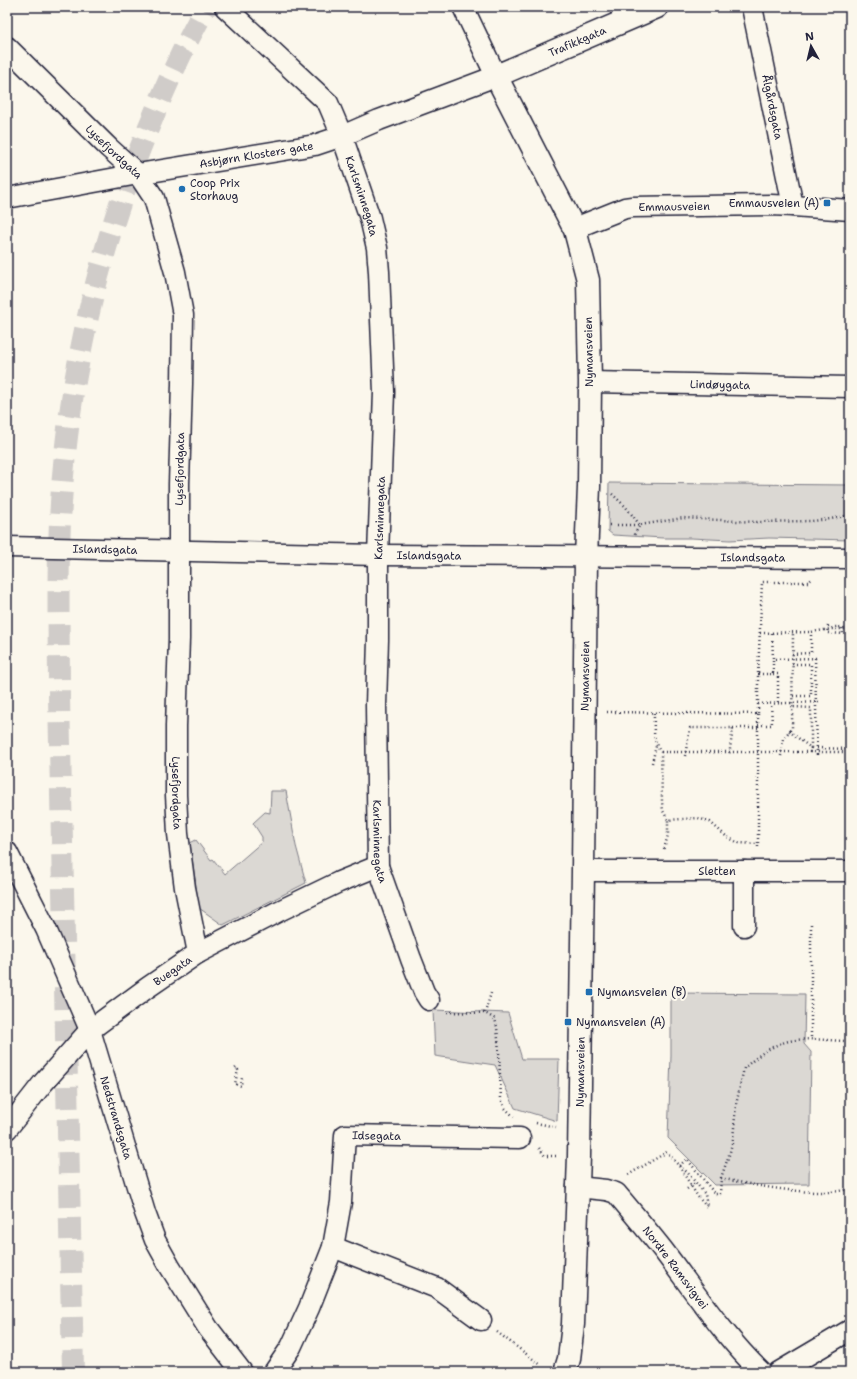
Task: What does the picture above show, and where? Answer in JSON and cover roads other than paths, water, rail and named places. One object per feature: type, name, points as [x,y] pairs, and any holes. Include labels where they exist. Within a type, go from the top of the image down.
[{"type":"street","name":"Karlsminnegata","points":[[225,7],[328,103],[342,136],[370,218],[377,248],[384,392],[378,556],[376,705],[378,866],[411,959],[424,992],[430,1000]]},
{"type":"street","name":"Nymansveien","points":[[463,7],[496,76],[575,230],[588,280],[590,382],[589,487],[586,557],[584,871],[578,1187],[573,1324],[569,1359],[565,1372]]},
{"type":"street","name":"Trafikkgata","points":[[496,76],[623,14],[657,7]]},
{"type":"street","name":"Ålgårdsgata","points":[[752,7],[793,206]]},
{"type":"street","name":"Lysefjordgata","points":[[7,47],[109,148],[138,174],[154,198],[175,272],[183,315],[179,484],[180,551],[176,795],[178,834],[183,873],[191,924],[198,953]]},
{"type":"street","name":"Asbjørn Klosters gate","points":[[7,198],[138,174],[315,145],[342,136],[379,120],[496,76]]},
{"type":"street","name":"Emmausveien","points":[[575,230],[585,224],[625,208],[793,206],[850,210]]},
{"type":"street","name":"Lindøygata","points":[[590,382],[850,387]]},
{"type":"street","name":"Islandsgata","points":[[7,547],[378,556],[850,558]]},
{"type":"street","name":"Nedstrandsgata","points":[[7,852],[46,929],[90,1030],[144,1213],[155,1240],[208,1328],[242,1372]]},
{"type":"street","name":"Buegata","points":[[7,1129],[43,1083],[90,1030],[198,953],[339,882],[378,866]]},
{"type":"street","name":"Sletten","points":[[584,871],[850,871]]},
{"type":"street","name":"Sletten","points":[[744,871],[744,926]]},
{"type":"street","name":"Idsegata","points":[[274,1372],[294,1341],[309,1308],[333,1247],[342,1202],[345,1135],[519,1129]]},
{"type":"street","name":"Nordre Ramsvigvei","points":[[578,1187],[606,1190],[616,1193],[663,1250],[721,1328],[746,1358],[761,1372]]},
{"type":"street","points":[[333,1247],[437,1288],[481,1320]]},
{"type":"street","points":[[779,1372],[850,1330]]},
{"type":"tunnel","points":[[73,1372],[58,600],[61,503],[65,453],[71,404],[90,306],[118,210],[134,163],[159,103],[185,47],[206,7]]},
{"type":"place","name":"Coop Prix Storhaug","points":[[182,189]]},
{"type":"place","name":"Emmausveien (A)","points":[[827,203]]},
{"type":"place","name":"Nymansveien (B)","points":[[589,992]]},
{"type":"place","name":"Nymansveien (A)","points":[[568,1022]]}]
